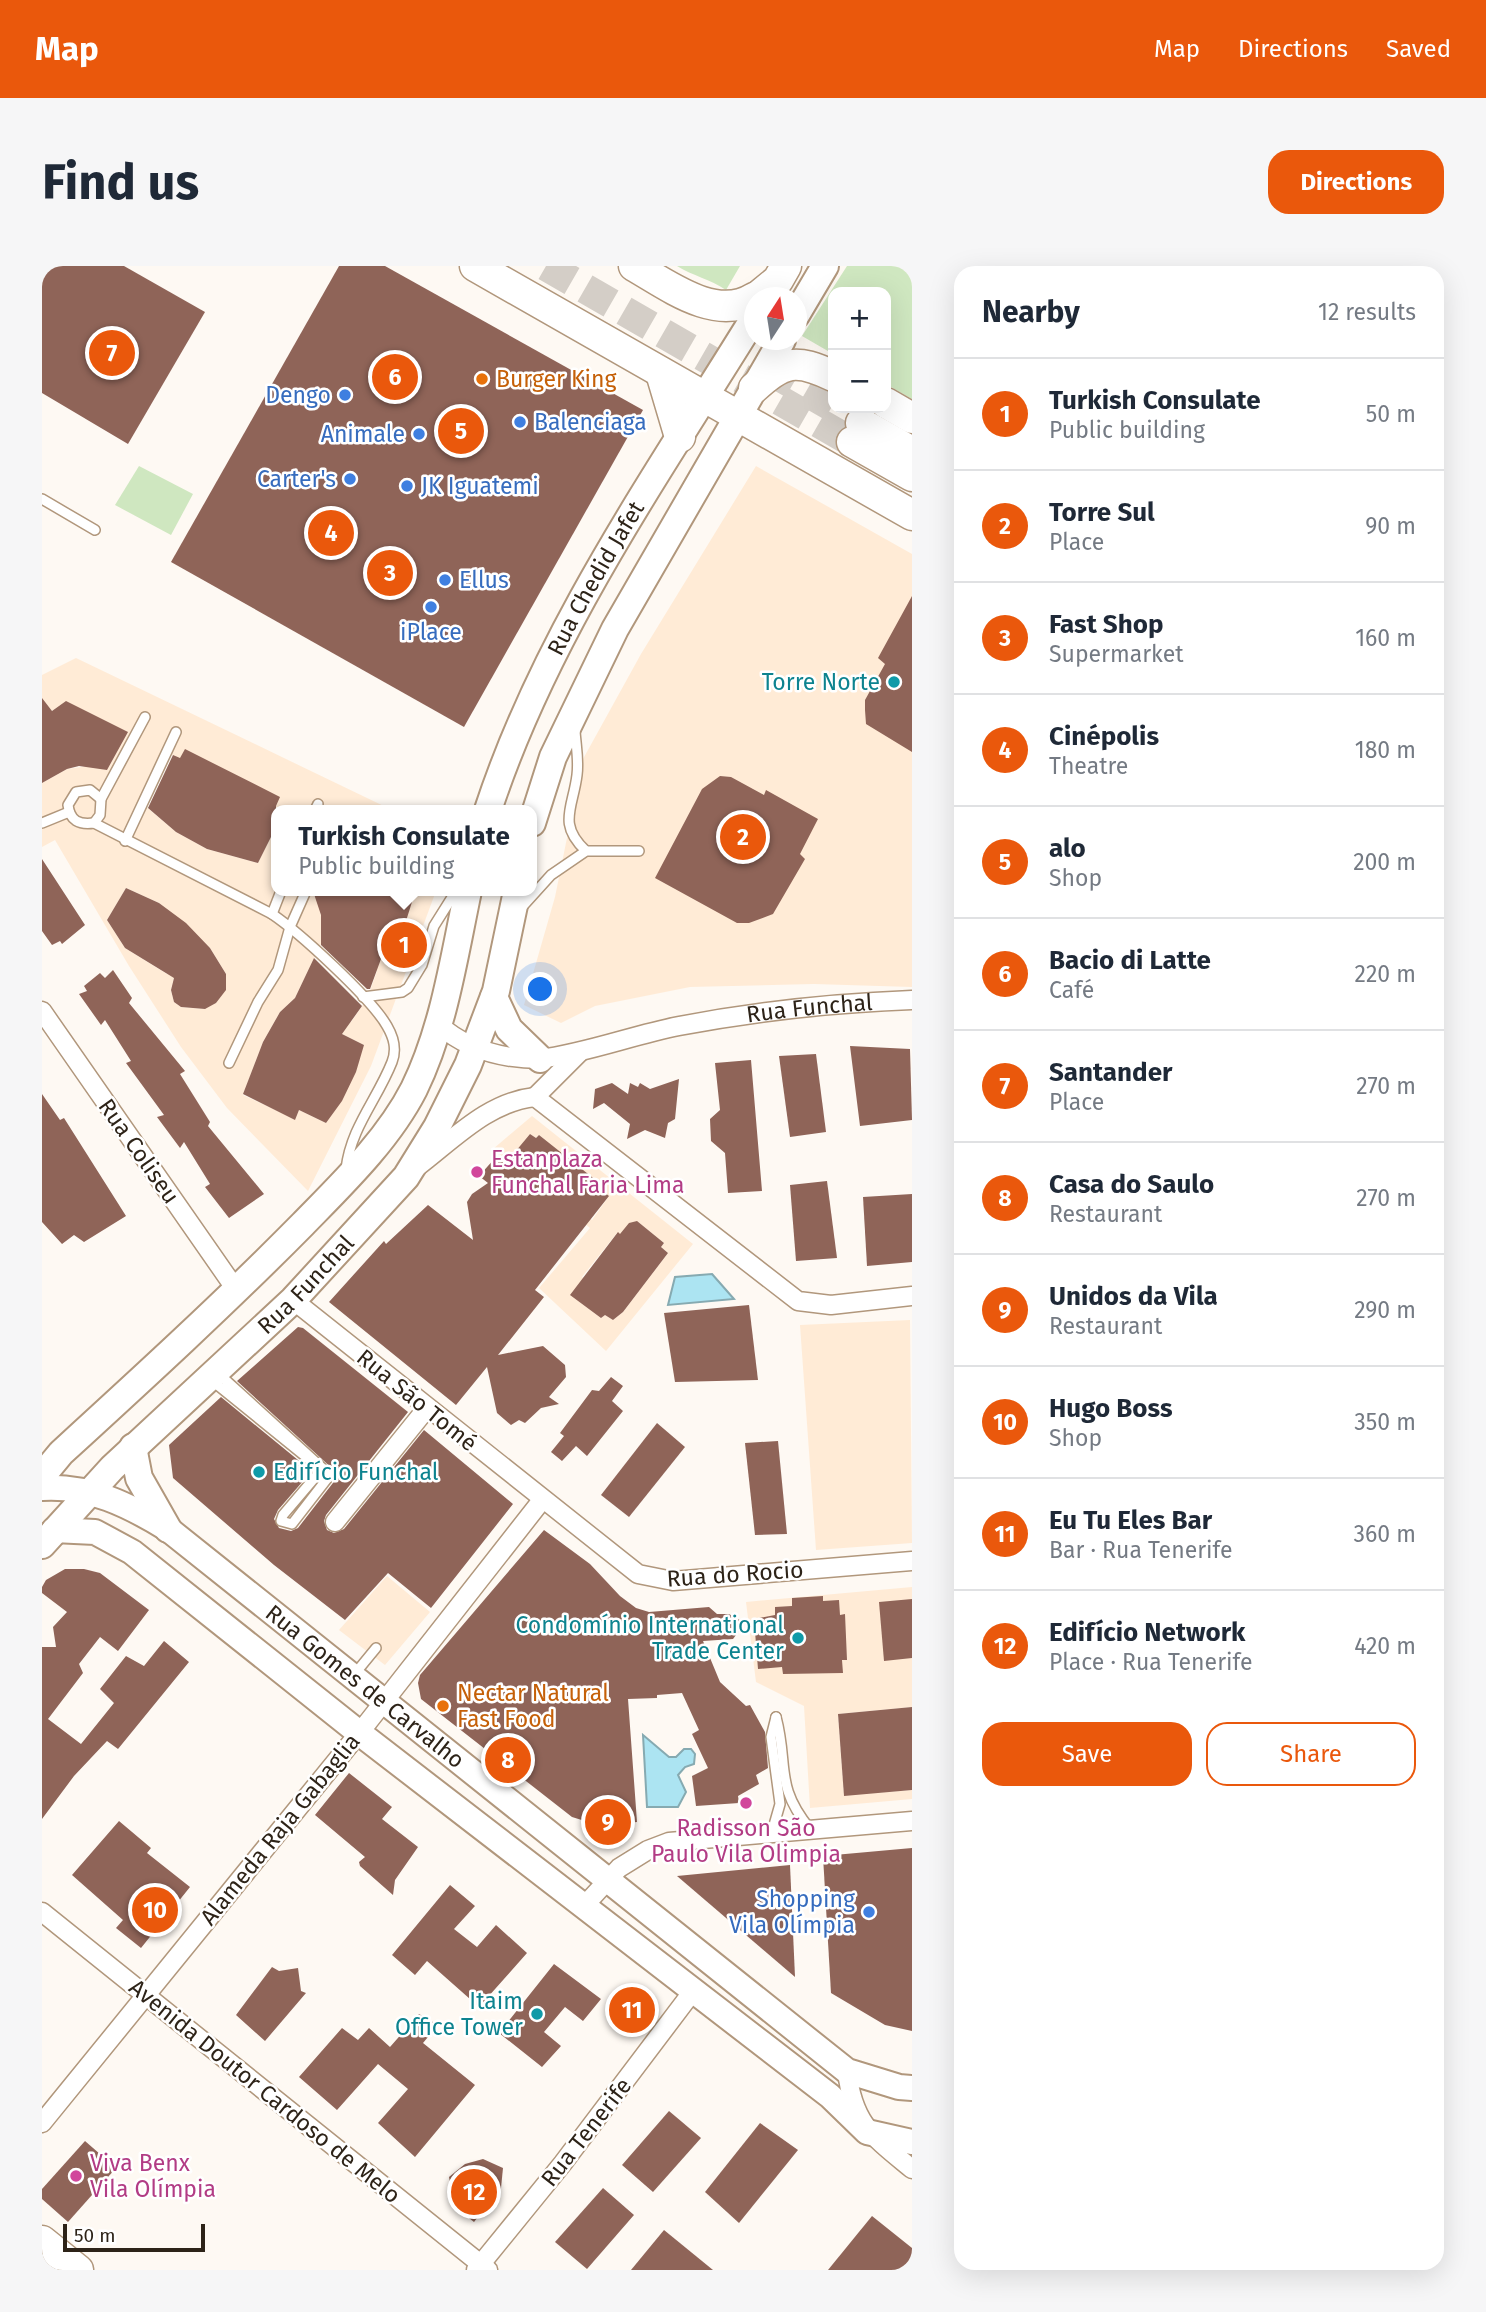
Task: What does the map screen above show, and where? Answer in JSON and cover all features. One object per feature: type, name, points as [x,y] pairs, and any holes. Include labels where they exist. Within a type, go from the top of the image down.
[{"type":"highway","points":[[475,266],[704,397],[747,400],[912,515]]},
{"type":"highway","points":[[634,266],[671,287],[722,308],[744,305]]},
{"type":"highway","points":[[747,400],[770,373],[793,363],[802,363],[828,374]]},
{"type":"highway","points":[[662,373],[680,437]]},
{"type":"highway","points":[[891,406],[912,418]]},
{"type":"highway","points":[[912,452],[856,432],[912,476]]},
{"type":"highway","points":[[42,2241],[78,2270]]},
{"type":"main road","points":[[807,296],[825,266]]},
{"type":"main road","name":"Rua Chedid Jafet","points":[[490,805],[538,690],[578,610],[744,334]]},
{"type":"main road","name":"Rua Chedid Jafet","points":[[537,806],[574,711],[615,629],[776,350]]},
{"type":"main road","points":[[438,1024],[467,896]]},
{"type":"main road","points":[[406,1177],[437,1127],[475,1048],[494,997],[516,896]]},
{"type":"main road","points":[[494,997],[509,1030],[540,1059]]},
{"type":"main road","name":"Rua Funchal","points":[[42,1476],[61,1453],[237,1291],[345,1179],[391,1125],[414,1089],[438,1024]]},
{"type":"main road","name":"Rua Funchal","points":[[48,1538],[133,1447],[293,1300],[406,1177]]},
{"type":"main road","points":[[293,1300],[279,1269],[321,1206]]},
{"type":"main road","points":[[133,1447],[139,1478],[167,1529]]},
{"type":"street","name":"Rua Funchal","points":[[438,1024],[475,1048],[519,1059],[540,1059],[677,1026],[753,1013],[841,1003],[912,1000]]},
{"type":"street","name":"Rua Coliseu","points":[[42,1011],[237,1291]]},
{"type":"street","points":[[585,1048],[535,1097],[798,1301],[831,1305],[912,1296]]},
{"type":"street","name":"Rua Funchal","points":[[406,1177],[496,1107],[512,1100],[535,1097]]},
{"type":"street","name":"Rua São Tomé","points":[[293,1300],[542,1500]]},
{"type":"street","points":[[335,1522],[427,1408]]},
{"type":"street","name":"Rua Gomes de Carvalho","points":[[42,1488],[64,1487],[132,1507],[167,1529],[847,2071],[849,2093],[867,2132]]},
{"type":"street","name":"Rua do Rocio","points":[[542,1500],[628,1568],[662,1581],[912,1561]]},
{"type":"street","name":"Alameda Raja Gabaglia","points":[[42,2123],[542,1500]]},
{"type":"street","name":"Rua Gomes de Carvalho","points":[[48,1538],[95,1532],[132,1552],[358,1732],[830,2096],[867,2132],[912,2169]]},
{"type":"street","points":[[584,1906],[619,1868],[648,1850],[669,1842],[912,1821]]},
{"type":"street","name":"Avenida Doutor Cardoso de Melo","points":[[42,1912],[481,2268]]},
{"type":"street","name":"Rua Tenerife","points":[[481,2268],[693,1991]]},
{"type":"street","points":[[847,2071],[908,2087]]},
{"type":"street","points":[[867,2132],[912,2142]]},
{"type":"lane","points":[[42,499],[95,530]]},
{"type":"lane","points":[[574,711],[578,765],[568,823],[571,834],[586,851]]},
{"type":"lane","points":[[94,823],[100,815],[101,799],[145,717]]},
{"type":"lane","points":[[125,841],[176,732]]},
{"type":"lane","points":[[101,799],[96,793],[82,789],[70,797],[69,812],[78,823],[94,823],[271,914],[290,927],[386,1024],[396,1048],[388,1070],[354,1131],[345,1179]]},
{"type":"lane","points":[[42,823],[69,812]]},
{"type":"lane","points":[[537,891],[551,874],[586,851],[639,851]]},
{"type":"lane","points":[[271,914],[279,896]]},
{"type":"lane","points":[[229,1063],[258,1002],[278,970],[290,927],[304,896]]},
{"type":"lane","points":[[363,998],[402,992],[408,988],[422,965],[434,926],[453,896]]},
{"type":"lane","points":[[511,923],[533,896]]},
{"type":"lane","points":[[212,1375],[327,1468],[330,1475],[292,1524],[281,1521],[283,1515],[317,1475],[316,1465],[212,1375]]},
{"type":"lane","points":[[353,1676],[376,1647]]},
{"type":"lane","points":[[772,1832],[779,1804],[771,1738],[776,1717],[790,1802],[810,1829]]},
{"type":"shaded area","points":[[756,466],[912,554],[912,987],[814,984],[690,987],[595,1006],[561,1023],[524,1005],[555,897],[583,759],[641,654]]},
{"type":"shaded area","points":[[76,658],[382,805],[272,805],[170,754],[144,805],[176,832],[207,849],[258,863],[271,837],[271,896],[314,896],[318,901],[323,940],[295,998],[280,1012],[263,1042],[243,1095],[295,1119],[299,1110],[326,1123],[364,1045],[338,1032],[345,1020],[351,1022],[367,999],[377,971],[368,966],[382,947],[390,951],[412,902],[412,896],[434,896],[371,1066],[308,1191],[227,1108],[181,1047],[129,966],[55,840],[42,847],[42,783],[67,769],[88,766],[66,702],[52,711],[47,705],[42,708],[42,675]],"holes":[[[126,888],[159,903],[210,948],[226,974],[225,990],[216,1003],[204,1009],[181,1007],[174,1002],[171,990],[175,974],[167,974],[125,948],[107,920]]]},
{"type":"shaded area","points":[[532,1116],[693,1244],[606,1351],[539,1288],[590,1228],[493,1149]],"holes":[[[530,1134],[536,1138],[539,1135],[609,1196],[592,1220],[513,1156]],[[638,1222],[664,1243],[661,1247],[668,1253],[623,1312],[613,1320],[605,1315],[601,1318],[576,1299],[588,1283],[582,1277],[617,1233],[624,1237]]]},
{"type":"shaded area","points":[[910,1320],[912,1543],[816,1550],[800,1325]]},
{"type":"shaded area","points":[[387,1576],[430,1612],[385,1665],[339,1630]]},
{"type":"shaded area","points":[[912,1587],[912,1707],[838,1714],[844,1795],[912,1790],[912,1799],[810,1808],[804,1706],[756,1682],[746,1602]]},
{"type":"green space","points":[[677,266],[740,266],[726,290]]},
{"type":"green space","points":[[847,266],[912,266],[912,399],[891,387],[891,287],[834,287]]},
{"type":"green space","points":[[828,296],[828,351],[807,339],[807,328]]},
{"type":"green space","points":[[139,466],[193,494],[171,535],[115,505]]},
{"type":"water","points":[[712,1274],[734,1299],[668,1305],[675,1277]]},
{"type":"water","points":[[643,1735],[669,1757],[676,1757],[684,1749],[691,1749],[695,1754],[694,1764],[685,1767],[678,1775],[686,1792],[678,1807],[647,1807]]},
{"type":"building","points":[[47,266],[124,266],[205,312],[128,444],[42,393],[42,276]]},
{"type":"building","name":"JK Iguatemi","points":[[339,266],[385,266],[643,410],[464,727],[171,562]]},
{"type":"building","name":"Torre Norte","points":[[912,596],[912,752],[866,724],[865,700],[885,664],[878,658]]},
{"type":"building","points":[[42,698],[52,711],[66,701],[128,732],[107,770],[79,766],[67,769],[42,783]]},
{"type":"building","points":[[185,749],[280,797],[276,805],[271,805],[271,837],[258,863],[207,849],[176,832],[148,808],[173,755],[180,758]]},
{"type":"building","points":[[720,776],[731,777],[764,795],[766,790],[818,819],[800,854],[805,859],[773,914],[749,923],[737,923],[655,878],[702,789]]},
{"type":"building","points":[[42,859],[85,925],[62,944],[60,941],[52,945],[42,931]]},
{"type":"building","points":[[126,888],[159,903],[186,923],[210,948],[226,974],[226,990],[216,1003],[205,1009],[181,1007],[174,1002],[171,990],[174,978],[125,948],[107,920]]},
{"type":"building","points":[[315,896],[412,896],[406,921],[391,951],[385,948],[370,989],[321,945],[321,915]]},
{"type":"building","points":[[314,958],[362,1006],[342,1034],[364,1045],[356,1072],[342,1101],[326,1123],[299,1110],[295,1120],[243,1094],[263,1042],[280,1012],[295,998]]},
{"type":"building","points":[[113,970],[132,998],[129,1003],[185,1071],[180,1074],[210,1122],[208,1126],[264,1194],[229,1218],[205,1187],[210,1184],[184,1142],[180,1148],[157,1117],[164,1115],[126,1063],[131,1061],[105,1020],[101,1025],[79,994],[87,991],[84,986],[100,973],[105,978]]},
{"type":"building","points":[[850,1046],[910,1049],[912,1120],[860,1126]]},
{"type":"building","points":[[816,1054],[826,1132],[790,1137],[779,1056]]},
{"type":"building","points":[[751,1060],[762,1191],[728,1193],[725,1153],[711,1141],[710,1119],[720,1110],[715,1063]]},
{"type":"building","points":[[679,1079],[675,1119],[668,1123],[665,1138],[645,1130],[627,1139],[630,1124],[604,1103],[593,1109],[595,1089],[612,1083],[628,1094],[630,1083],[638,1087],[640,1083],[650,1089]]},
{"type":"building","points":[[42,1094],[60,1120],[64,1118],[126,1216],[84,1242],[74,1235],[62,1244],[42,1222]]},
{"type":"building","points":[[530,1134],[536,1138],[539,1135],[607,1189],[604,1192],[609,1196],[535,1290],[544,1297],[498,1355],[543,1346],[565,1365],[566,1377],[549,1397],[559,1404],[541,1408],[525,1423],[519,1420],[511,1425],[497,1413],[487,1367],[456,1405],[329,1302],[384,1241],[386,1244],[428,1205],[473,1240],[467,1202],[472,1194],[488,1183],[479,1176],[496,1157],[505,1164]]},
{"type":"building","points":[[827,1181],[837,1258],[796,1261],[790,1185]]},
{"type":"building","points":[[912,1194],[912,1262],[867,1266],[863,1197]]},
{"type":"building","points":[[637,1221],[664,1243],[661,1247],[668,1253],[623,1312],[613,1320],[605,1315],[601,1318],[570,1295],[618,1232],[620,1234],[629,1223]]},
{"type":"building","points":[[749,1305],[758,1380],[675,1382],[664,1313]]},
{"type":"building","points":[[298,1327],[303,1328],[408,1412],[326,1515],[324,1521],[327,1530],[334,1533],[344,1529],[424,1430],[513,1504],[431,1608],[388,1573],[345,1620],[274,1565],[173,1478],[169,1445],[221,1397],[309,1469],[310,1473],[278,1510],[274,1519],[279,1528],[291,1531],[298,1528],[336,1479],[336,1472],[237,1381]]},
{"type":"building","points":[[611,1377],[623,1386],[612,1401],[623,1411],[587,1456],[576,1446],[562,1461],[551,1452],[564,1436],[560,1433],[592,1390],[599,1391]]},
{"type":"building","points":[[657,1423],[685,1447],[629,1517],[601,1495]]},
{"type":"building","points":[[778,1441],[787,1534],[755,1535],[745,1443]]},
{"type":"building","points":[[544,1530],[590,1564],[620,1596],[636,1608],[649,1612],[709,1607],[717,1614],[729,1614],[745,1623],[733,1639],[703,1641],[720,1682],[746,1706],[750,1705],[765,1732],[768,1768],[756,1775],[759,1784],[738,1796],[739,1803],[696,1806],[692,1776],[708,1768],[692,1734],[699,1730],[682,1693],[657,1695],[657,1698],[628,1699],[637,1822],[601,1826],[572,1817],[421,1699],[418,1683],[420,1675]]},
{"type":"building","points":[[65,1569],[84,1569],[100,1573],[149,1610],[118,1651],[100,1637],[79,1664],[83,1673],[48,1719],[81,1744],[114,1703],[100,1689],[126,1656],[144,1666],[164,1641],[189,1662],[118,1749],[107,1741],[74,1776],[42,1819],[42,1647],[56,1647],[53,1627],[67,1612],[42,1593],[42,1587],[46,1580]]},
{"type":"building","name":"Condomínio International Trade Center","points":[[823,1596],[823,1601],[839,1600],[840,1615],[845,1614],[847,1660],[842,1660],[843,1673],[783,1674],[782,1667],[758,1669],[754,1619],[775,1615],[775,1607],[792,1606],[792,1598]]},
{"type":"building","points":[[912,1599],[912,1658],[884,1661],[879,1602]]},
{"type":"building","points":[[912,1707],[912,1790],[844,1796],[838,1714]]},
{"type":"building","points":[[349,1773],[392,1807],[382,1819],[418,1847],[395,1880],[393,1895],[360,1866],[359,1862],[365,1857],[315,1815]]},
{"type":"building","points":[[119,1821],[151,1848],[147,1853],[190,1887],[141,1948],[116,1928],[123,1920],[72,1875]]},
{"type":"building","name":"Shopping Vila Olímpia","points":[[912,1848],[912,2031],[885,2025],[831,1993],[823,1856]]},
{"type":"building","points":[[790,1865],[795,1977],[677,1876]]},
{"type":"building","points":[[450,1885],[475,1906],[454,1929],[477,1947],[496,1925],[527,1953],[479,2007],[427,1961],[415,1975],[392,1955]]},
{"type":"building","name":"Itaim Office Tower","points":[[554,1964],[601,1999],[583,2021],[565,2007],[544,2032],[561,2046],[542,2067],[499,2033]]},
{"type":"building","points":[[272,1967],[279,1971],[298,1968],[301,1991],[306,1993],[265,2041],[236,2015]]},
{"type":"building","points":[[419,2014],[438,2025],[423,2043],[475,2085],[415,2157],[378,2123],[408,2089],[378,2064],[337,2110],[299,2077],[342,2028],[358,2040],[369,2028],[390,2047]]},
{"type":"building","points":[[669,2111],[701,2138],[653,2192],[622,2165]]},
{"type":"building","points":[[760,2123],[798,2150],[739,2223],[705,2192]]},
{"type":"building","points":[[85,2141],[116,2168],[68,2222],[42,2199],[42,2189]]},
{"type":"building","points":[[483,2159],[503,2168],[501,2188],[474,2222],[455,2207],[449,2177],[465,2164]]},
{"type":"building","points":[[603,2188],[634,2215],[587,2269],[555,2242]]},
{"type":"building","points":[[872,2216],[912,2248],[912,2270],[828,2270]]},
{"type":"building","points":[[664,2230],[713,2270],[631,2270]]},
{"type":"tunnel","points":[[546,266],[852,442]]},
{"type":"tunnel","points":[[767,369],[828,404]]},
{"type":"place","name":"Santander","points":[[112,353]]},
{"type":"place","name":"Bacio di Latte","points":[[395,377]]},
{"type":"place","name":"Burger King","points":[[482,379]]},
{"type":"place","name":"Dengo","points":[[345,395]]},
{"type":"place","name":"Balenciaga","points":[[520,422]]},
{"type":"place","name":"alo","points":[[461,431]]},
{"type":"place","name":"Animale","points":[[419,434]]},
{"type":"place","name":"Carter's","points":[[350,479]]},
{"type":"place","name":"JK Iguatemi","points":[[407,486]]},
{"type":"place","name":"Cinépolis","points":[[331,533]]},
{"type":"place","name":"Fast Shop","points":[[390,573]]},
{"type":"place","name":"Ellus","points":[[445,580]]},
{"type":"place","name":"iPlace","points":[[431,607]]},
{"type":"place","name":"Torre Norte","points":[[894,682]]},
{"type":"place","name":"Torre Sul","points":[[743,837]]},
{"type":"place","name":"Turkish Consulate","points":[[404,945]]},
{"type":"place","name":"Estanplaza Funchal Faria Lima","points":[[477,1172]]},
{"type":"place","name":"Edifício Funchal","points":[[259,1472]]},
{"type":"place","name":"Condomínio International Trade Center","points":[[798,1638]]},
{"type":"place","name":"Nectar Natural Fast Food","points":[[443,1706]]},
{"type":"place","name":"Casa do Saulo","points":[[508,1760]]},
{"type":"place","name":"Radisson São Paulo Vila Olimpia","points":[[746,1803]]},
{"type":"place","name":"Unidos da Vila","points":[[608,1822]]},
{"type":"place","name":"Hugo Boss","points":[[155,1910]]},
{"type":"place","name":"Shopping Vila Olímpia","points":[[869,1912]]},
{"type":"place","name":"Eu Tu Eles Bar","points":[[632,2010]]},
{"type":"place","name":"Itaim Office Tower","points":[[537,2014]]},
{"type":"place","name":"Viva Benx Vila Olímpia","points":[[76,2176]]},
{"type":"place","name":"Edifício Network","points":[[474,2192]]}]
